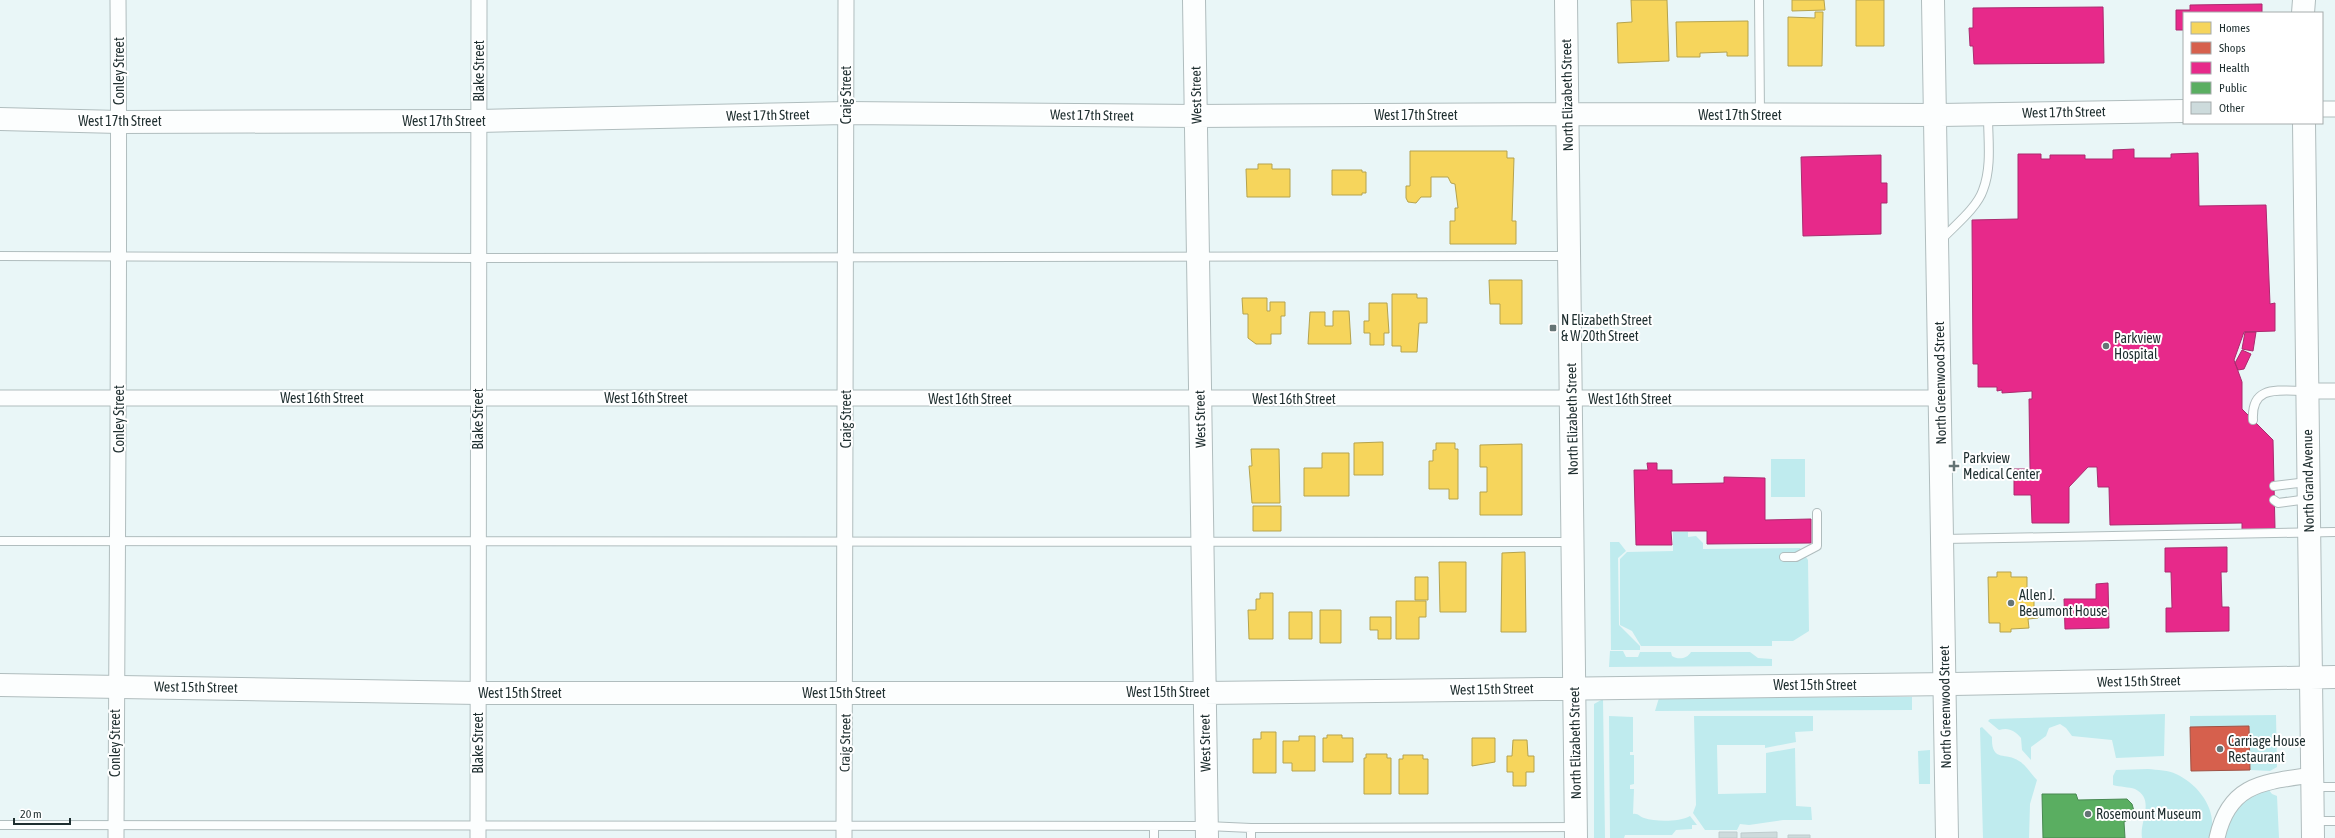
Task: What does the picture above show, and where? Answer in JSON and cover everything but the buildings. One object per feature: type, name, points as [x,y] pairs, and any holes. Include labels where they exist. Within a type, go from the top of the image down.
[{"type":"street","name":"Conley Street","points":[[116,831],[115,685],[119,398],[118,0]]},
{"type":"street","name":"Blake Street","points":[[478,832],[479,0]]},
{"type":"street","name":"Craig Street","points":[[845,832],[846,0]]},
{"type":"street","name":"West Street","points":[[1194,0],[1207,832]]},
{"type":"street","name":"North Elizabeth Street","points":[[1566,0],[1572,399],[1576,833]]},
{"type":"street","name":"North Greenwood Street","points":[[1933,0],[1947,838]]},
{"type":"street","points":[[2303,12],[2304,0]]},
{"type":"street","points":[[2323,109],[2335,109]]},
{"type":"street","name":"West 17th Street","points":[[0,119],[119,122],[478,121],[845,113],[1196,116],[1567,114],[1935,115],[2183,111]]},
{"type":"street","name":"North Grand Avenue","points":[[2304,124],[2312,830]]},
{"type":"street","points":[[2307,391],[2335,391]]},
{"type":"street","name":"West 16th Street","points":[[0,398],[1940,398]]},
{"type":"street","name":"West 15th Street","points":[[0,685],[115,685],[478,693],[1204,692],[1944,684],[2335,677]]},
{"type":"street","points":[[2217,838],[2221,822],[2237,796],[2254,785],[2312,781]]},
{"type":"lane","points":[[1759,0],[1760,115]]},
{"type":"lane","points":[[1938,243],[1965,216],[1983,191],[1988,164],[1988,114]]},
{"type":"lane","points":[[0,256],[846,258],[1569,256]]},
{"type":"lane","points":[[2253,420],[2255,401],[2262,395],[2277,391],[2307,391]]},
{"type":"lane","points":[[2274,486],[2308,491]]},
{"type":"lane","points":[[2274,500],[2278,503],[2308,491]]},
{"type":"lane","points":[[1784,557],[1796,557],[1817,546],[1817,513]]},
{"type":"lane","points":[[1942,539],[2335,532]]},
{"type":"lane","points":[[0,542],[1573,542]]},
{"type":"lane","points":[[2312,781],[2335,787]]},
{"type":"lane","points":[[2312,830],[2335,821]]},
{"type":"lane","points":[[0,825],[116,831],[845,832],[1154,827],[1207,832],[1251,828],[1576,833]]},
{"type":"lane","points":[[1154,827],[1154,838]]},
{"type":"lane","points":[[1251,828],[1251,838]]},
{"type":"shaded area","points":[[1771,459],[1805,459],[1805,497],[1771,497]]},
{"type":"shaded area","points":[[1673,532],[1688,532],[1688,537],[1696,536],[1703,543],[1703,549],[1800,548],[1808,560],[1809,631],[1793,641],[1772,641],[1772,646],[1641,646],[1632,631],[1620,625],[1620,559],[1627,552],[1673,551]]},
{"type":"shaded area","points":[[1610,542],[1619,542],[1626,551],[1618,558],[1619,625],[1640,646],[1640,650],[1611,650]]},
{"type":"shaded area","points":[[1610,651],[1623,651],[1626,657],[1638,657],[1640,652],[1671,652],[1672,656],[1680,658],[1687,656],[1691,652],[1750,652],[1758,658],[1772,659],[1772,666],[1609,667]]},
{"type":"shaded area","points":[[1912,697],[1912,710],[1655,711],[1659,698]]},
{"type":"shaded area","points":[[1603,699],[1605,838],[1594,838],[1594,704]]},
{"type":"shaded area","points":[[2165,714],[2164,756],[2116,758],[2112,740],[2072,736],[2066,728],[2060,724],[2049,728],[2046,736],[2031,747],[2031,760],[2022,750],[2021,738],[2016,733],[2009,729],[1999,730],[1988,721],[1990,719]]},
{"type":"shaded area","points":[[2276,715],[2277,767],[2270,771],[2250,770],[2249,726],[2190,727],[2190,716]]},
{"type":"shaded area","points":[[1609,716],[1633,717],[1633,752],[1630,752],[1630,755],[1634,755],[1634,784],[1630,785],[1630,789],[1634,789],[1633,814],[1643,818],[1661,821],[1680,819],[1690,816],[1697,825],[1692,825],[1692,829],[1676,830],[1672,835],[1625,835],[1624,838],[1610,838]]},
{"type":"shaded area","points":[[1694,716],[1813,716],[1813,731],[1795,732],[1796,742],[1765,748],[1765,745],[1717,745],[1718,794],[1766,793],[1766,753],[1795,748],[1796,806],[1811,807],[1812,820],[1783,820],[1749,825],[1740,824],[1737,830],[1705,830],[1693,813],[1696,805]]},
{"type":"shaded area","points":[[1982,727],[1992,737],[1992,745],[1997,754],[2014,758],[2019,761],[2037,780],[2030,804],[2029,838],[1983,838],[1980,728]]},
{"type":"shaded area","points":[[1930,750],[1930,784],[1919,784],[1918,751]]},
{"type":"shaded area","points":[[2116,770],[2163,770],[2173,773],[2185,779],[2200,792],[2210,809],[2212,828],[2210,838],[2142,838],[2146,805],[2145,799],[2135,789],[2113,785],[2113,776]]},
{"type":"shaded area","points":[[2268,789],[2272,794],[2277,796],[2279,838],[2225,838],[2234,813],[2244,801]]},
{"type":"place","name":"N Elizabeth Street & W 20th Street","points":[[1553,328]]},
{"type":"place","name":"Parkview Hospital","points":[[2106,346]]},
{"type":"place","name":"Parkview Medical Center","points":[[1954,466]]},
{"type":"place","name":"Allen J. Beaumont House","points":[[2011,603]]},
{"type":"place","name":"Carriage House Restaurant","points":[[2220,749]]},
{"type":"place","name":"Rosemount Museum","points":[[2088,814]]}]
